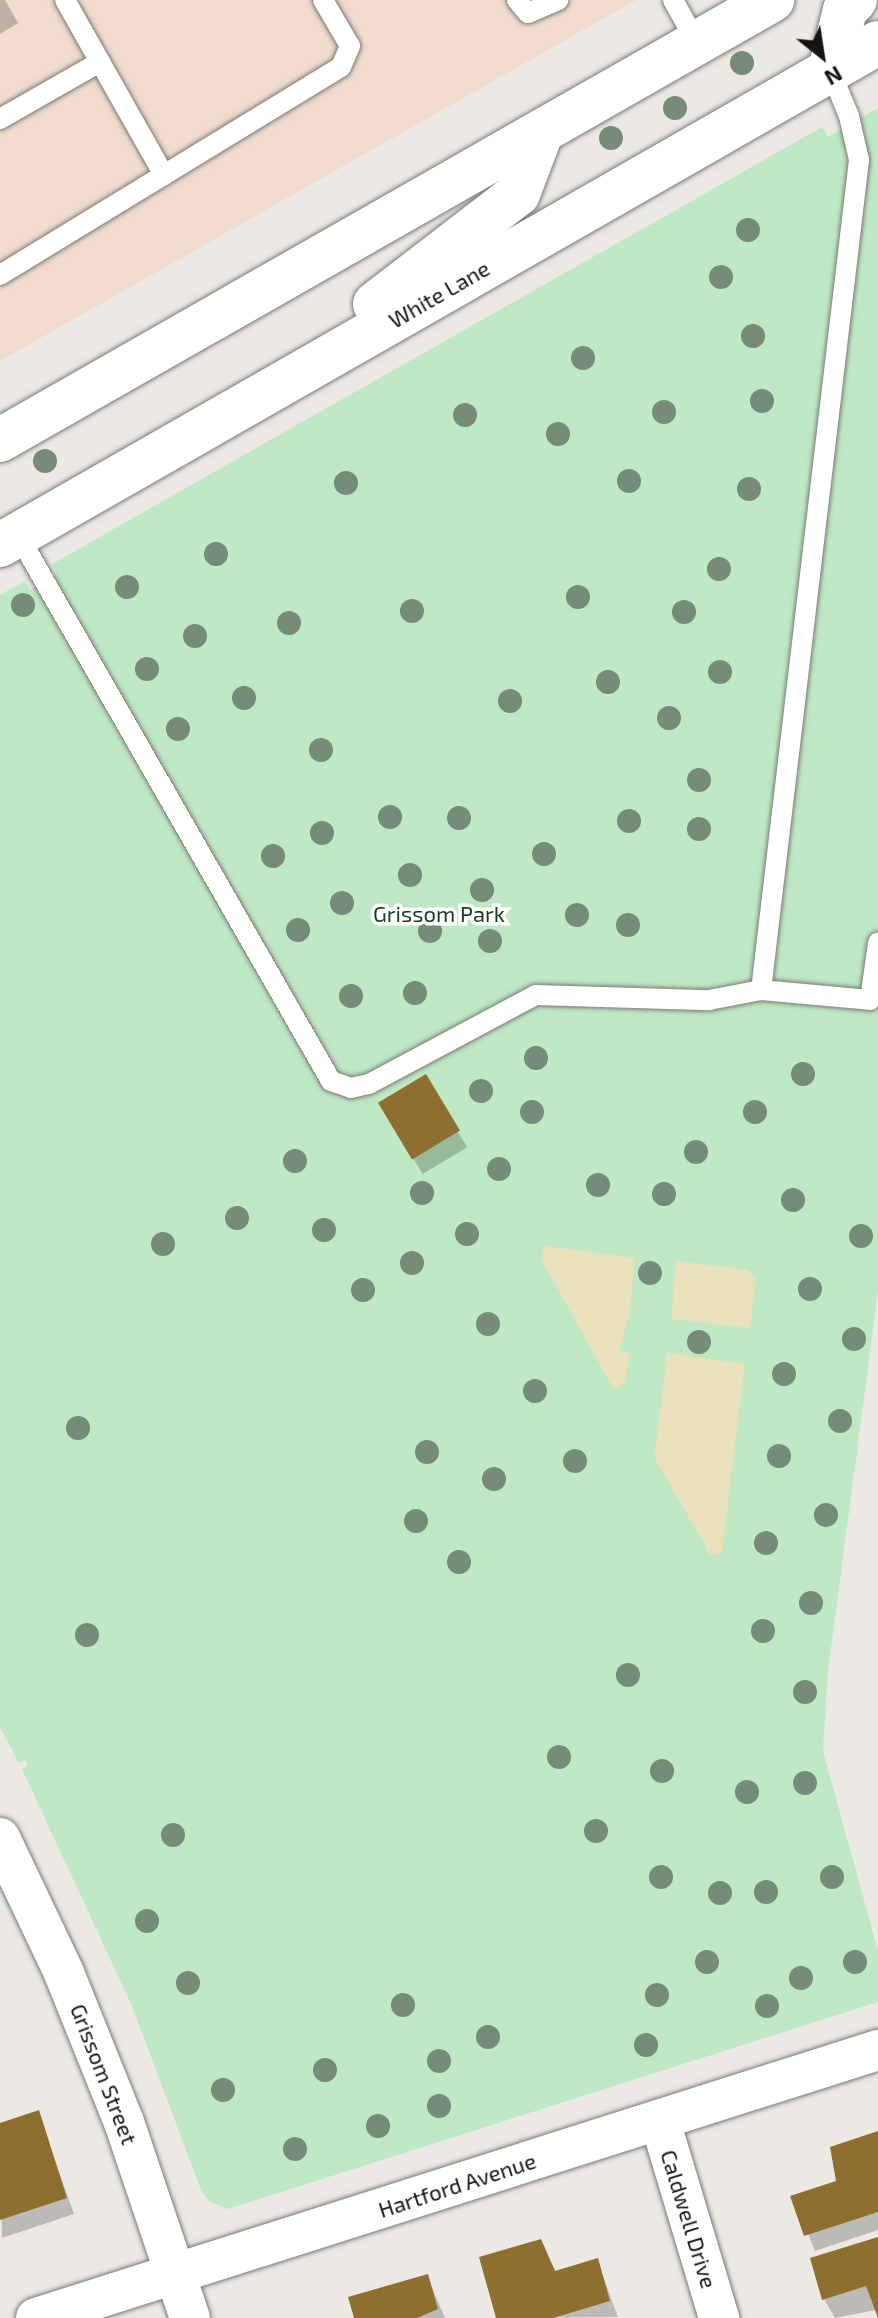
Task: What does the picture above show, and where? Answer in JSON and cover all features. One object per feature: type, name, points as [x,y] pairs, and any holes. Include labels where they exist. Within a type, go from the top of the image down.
[{"type":"main road","points":[[0,440],[772,0]]},
{"type":"main road","points":[[830,70],[845,10],[855,0]]},
{"type":"main road","name":"White Lane","points":[[9,540],[878,43]]},
{"type":"main road","points":[[236,410],[518,194],[541,133]]},
{"type":"street","name":"Grissom Street","points":[[0,1838],[86,2027],[190,2318]]},
{"type":"street","name":"Hartford Avenue","points":[[36,2318],[878,2050]]},
{"type":"street","name":"Caldwell Drive","points":[[660,2121],[719,2318]]},
{"type":"lane","points":[[65,0],[164,175]]},
{"type":"lane","points":[[0,275],[341,67],[350,46],[323,0]]},
{"type":"lane","points":[[517,0],[528,13],[558,0]]},
{"type":"lane","points":[[673,0],[697,43]]},
{"type":"lane","points":[[0,119],[100,62]]},
{"type":"lane","points":[[761,990],[859,160],[849,116],[830,70]]},
{"type":"lane","points":[[9,540],[331,1081],[351,1088],[369,1084],[536,995],[709,1000],[761,990],[870,1000],[878,943]]},
{"type":"shaded area","points":[[0,0],[636,0],[0,361]]},
{"type":"green space","name":"Grissom Park","points":[[878,108],[878,1292],[828,1671],[823,1751],[878,1951],[878,2002],[228,2209],[210,2202],[201,2190],[132,2006],[22,1769],[28,1765],[25,1760],[19,1763],[0,1728],[0,595],[25,581],[30,590],[57,574],[52,564],[822,127],[828,137]]},
{"type":"sand","points":[[545,1246],[635,1258],[630,1313],[619,1351],[629,1353],[626,1381],[619,1389],[613,1388],[541,1259]]},
{"type":"sand","points":[[676,1261],[749,1270],[756,1280],[750,1328],[671,1319]]},
{"type":"sand","points":[[667,1353],[745,1364],[722,1553],[711,1556],[654,1457]]},
{"type":"building","points":[[426,1074],[460,1131],[412,1159],[378,1103]]},
{"type":"building","points":[[39,2110],[67,2198],[0,2220],[0,2123]]},
{"type":"building","points":[[878,2131],[878,2212],[804,2236],[790,2196],[836,2181],[830,2147]]},
{"type":"building","points":[[878,2237],[878,2318],[866,2286],[822,2300],[810,2258]]},
{"type":"building","points":[[541,2239],[555,2271],[598,2258],[610,2301],[553,2318],[496,2318],[479,2257]]},
{"type":"building","points":[[428,2274],[438,2309],[417,2318],[354,2318],[348,2297]]}]
